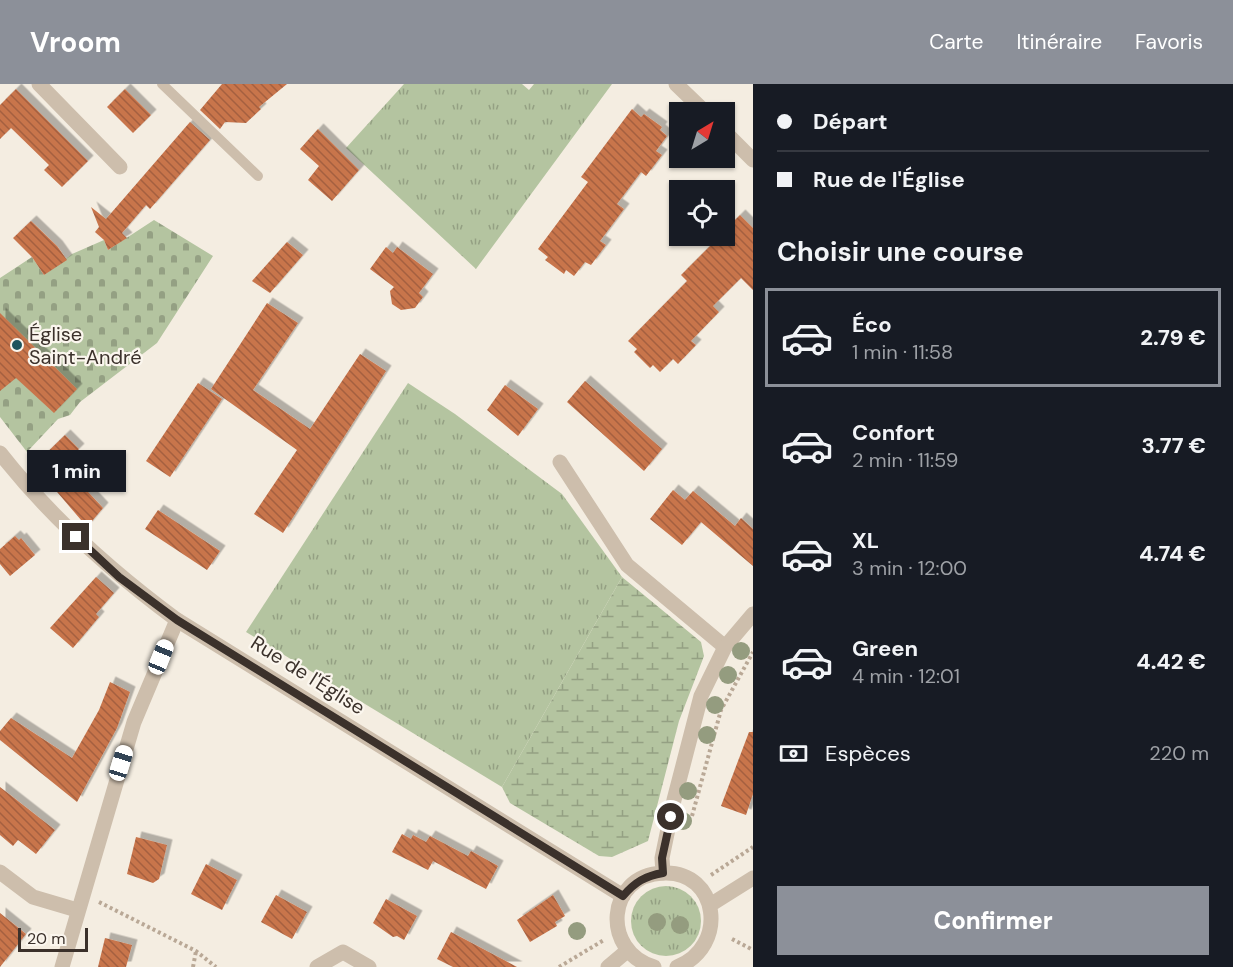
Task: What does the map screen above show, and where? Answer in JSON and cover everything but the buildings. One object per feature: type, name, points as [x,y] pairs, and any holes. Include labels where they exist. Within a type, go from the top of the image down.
[{"type":"street","points":[[39,84],[120,167]]},
{"type":"street","points":[[676,84],[695,102]]},
{"type":"street","points":[[735,142],[753,160]]},
{"type":"street","name":"Rue de l'Église","points":[[0,453],[76,537],[119,577],[177,620],[623,896]]},
{"type":"street","points":[[560,462],[627,564],[725,647]]},
{"type":"street","points":[[62,967],[134,722],[177,620]]},
{"type":"street","points":[[663,873],[664,849],[702,696],[725,647],[750,623]]},
{"type":"street","points":[[0,872],[33,897],[77,910]]},
{"type":"street","points":[[654,967],[642,963],[627,951],[617,930],[617,912],[623,896],[634,884],[647,876],[663,873],[676,874],[698,887],[710,905],[712,920],[710,935],[703,949],[692,960],[678,967]]},
{"type":"street","points":[[710,905],[753,878]]},
{"type":"street","points":[[608,967],[627,951]]},
{"type":"street","points":[[317,967],[343,952],[369,967]]},
{"type":"lane","points":[[162,84],[258,176]]},
{"type":"path","points":[[691,822],[721,710],[753,652]]},
{"type":"path","points":[[698,887],[716,870],[753,847]]},
{"type":"path","points":[[93,900],[196,951],[216,967]]},
{"type":"path","points":[[559,967],[617,930]]},
{"type":"path","points":[[732,939],[753,951]]},
{"type":"path","points":[[193,967],[196,951]]},
{"type":"green space","points":[[404,84],[522,84],[529,90],[534,84],[612,84],[476,269],[346,148]]},
{"type":"green space","points":[[154,220],[213,256],[157,343],[80,402],[70,415],[58,419],[27,452],[0,417],[0,278],[32,257],[44,275],[72,254],[104,240],[108,250]]},
{"type":"green space","points":[[408,383],[455,414],[562,494],[622,577],[502,787],[246,632]]},
{"type":"green space","points":[[622,577],[701,642],[704,656],[679,721],[648,841],[612,857],[599,856],[510,803],[502,787]]},
{"type":"green space","points":[[666,886],[679,889],[691,896],[698,908],[701,921],[698,934],[691,946],[679,953],[666,956],[653,953],[641,946],[634,934],[631,921],[634,908],[641,896],[653,889]]},
{"type":"place","name":"Église Saint-André","points":[[17,345]]},
{"type":"route","points":[[76,537],[119,577],[177,620],[613,887],[623,896],[634,884],[647,876],[663,873],[662,858],[671,817]]}]
